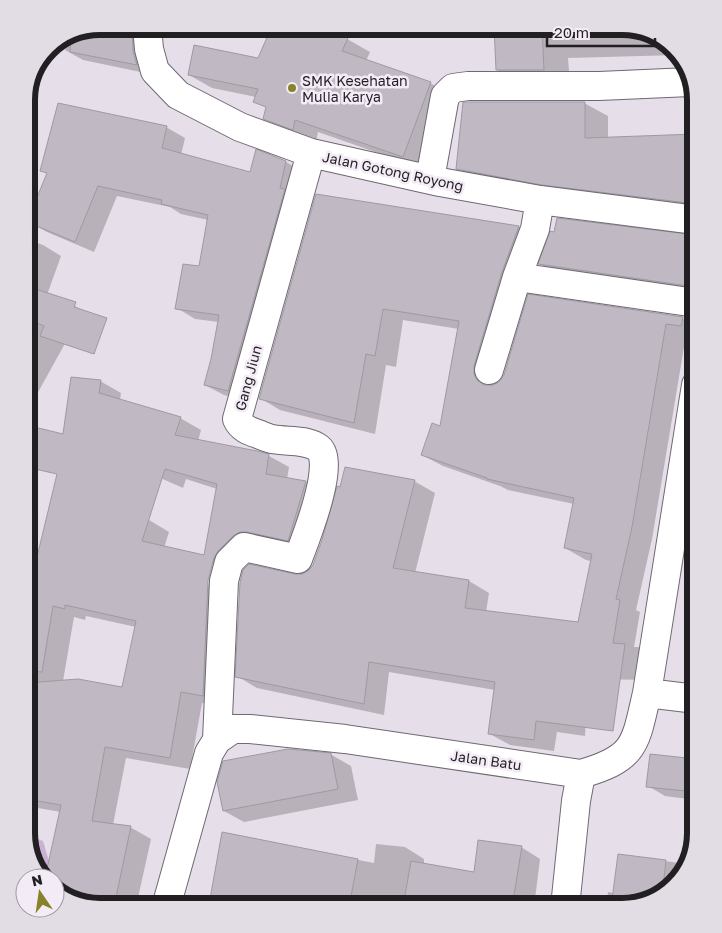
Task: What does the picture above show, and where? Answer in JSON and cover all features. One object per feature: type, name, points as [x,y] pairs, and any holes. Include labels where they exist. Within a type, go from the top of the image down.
[{"type":"street","name":"Jalan Gotong Royong","points":[[148,35],[155,71],[178,95],[240,127],[311,153],[430,179],[540,200],[687,219]]},
{"type":"street","points":[[430,179],[446,96],[453,88],[468,86],[599,86],[685,82]]},
{"type":"street","name":"Gang Jiun","points":[[217,740],[224,581],[229,562],[244,547],[298,559],[318,505],[324,463],[324,454],[320,448],[306,443],[272,439],[257,434],[240,425],[237,419],[311,153]]},
{"type":"street","points":[[488,370],[517,277],[535,229],[540,200]]},
{"type":"street","points":[[517,277],[687,302]]},
{"type":"street","name":"Jalan Batu","points":[[217,740],[233,729],[278,732],[346,739],[581,774],[604,768],[620,759],[634,742],[647,693],[687,474]]},
{"type":"street","points":[[647,693],[687,698]]},
{"type":"street","points":[[168,898],[209,752],[217,740]]},
{"type":"street","points":[[566,898],[576,801],[581,774]]},
{"type":"green space","points":[[35,838],[43,841],[51,868],[45,868],[38,854]]},
{"type":"building","points":[[100,35],[132,35],[133,51],[137,65],[70,52],[71,43],[79,38]]},
{"type":"building","points":[[268,35],[341,35],[348,38],[342,51],[431,82],[403,157],[295,120],[293,130],[263,119],[266,107],[253,102],[258,89],[188,75],[194,45],[258,58]]},
{"type":"building","points":[[494,35],[542,35],[544,70],[496,70]]},
{"type":"building","points":[[463,102],[585,102],[585,138],[687,134],[687,203],[542,185],[456,169]]},
{"type":"building","points":[[58,103],[167,126],[162,148],[250,172],[256,149],[286,161],[280,188],[285,189],[228,391],[204,385],[219,315],[175,309],[183,264],[199,266],[208,215],[161,204],[162,200],[98,186],[75,242],[35,225],[35,202],[47,173],[40,171]]},
{"type":"building","points":[[316,194],[519,226],[502,272],[474,366],[474,374],[477,380],[484,385],[493,385],[499,382],[504,375],[528,294],[683,317],[681,326],[666,324],[632,527],[616,599],[620,600],[613,643],[625,644],[613,731],[536,721],[534,740],[488,734],[495,682],[369,662],[364,704],[235,677],[240,583],[243,570],[249,564],[295,574],[302,574],[309,570],[313,565],[322,540],[337,486],[340,487],[345,467],[415,480],[393,568],[469,580],[465,608],[578,622],[592,554],[564,548],[574,498],[487,479],[421,455],[432,423],[440,426],[459,321],[383,309],[375,356],[366,354],[354,423],[259,399]]},
{"type":"building","points":[[557,218],[687,234],[687,286],[538,264],[550,231],[554,232]]},
{"type":"building","points":[[35,289],[76,302],[74,307],[107,318],[94,354],[40,336],[44,326],[35,322]]},
{"type":"building","points":[[71,377],[101,380],[99,393],[181,417],[175,435],[269,454],[266,474],[306,481],[288,541],[240,532],[233,536],[218,551],[214,558],[208,580],[203,696],[181,692],[170,758],[105,747],[92,821],[131,826],[116,898],[83,896],[75,893],[65,887],[65,868],[47,868],[61,805],[35,801],[35,682],[78,679],[122,687],[136,621],[65,605],[65,609],[53,606],[42,672],[35,672],[35,557],[37,557],[57,474],[35,469],[35,427],[63,434]],"holes":[[[165,469],[217,484],[204,555],[142,541]]]},
{"type":"building","points":[[288,749],[331,753],[338,789],[223,811],[217,782],[223,761]]},
{"type":"building","points":[[650,754],[687,758],[687,791],[646,787]]},
{"type":"building","points":[[222,832],[358,859],[351,898],[210,898]]},
{"type":"building","points":[[478,840],[522,846],[513,898],[405,898],[411,861],[474,872]]},
{"type":"building","points":[[618,854],[666,860],[663,883],[658,887],[639,896],[612,898]]},
{"type":"place","name":"SMK Kesehatan Mulia Karya","points":[[292,88]]}]
